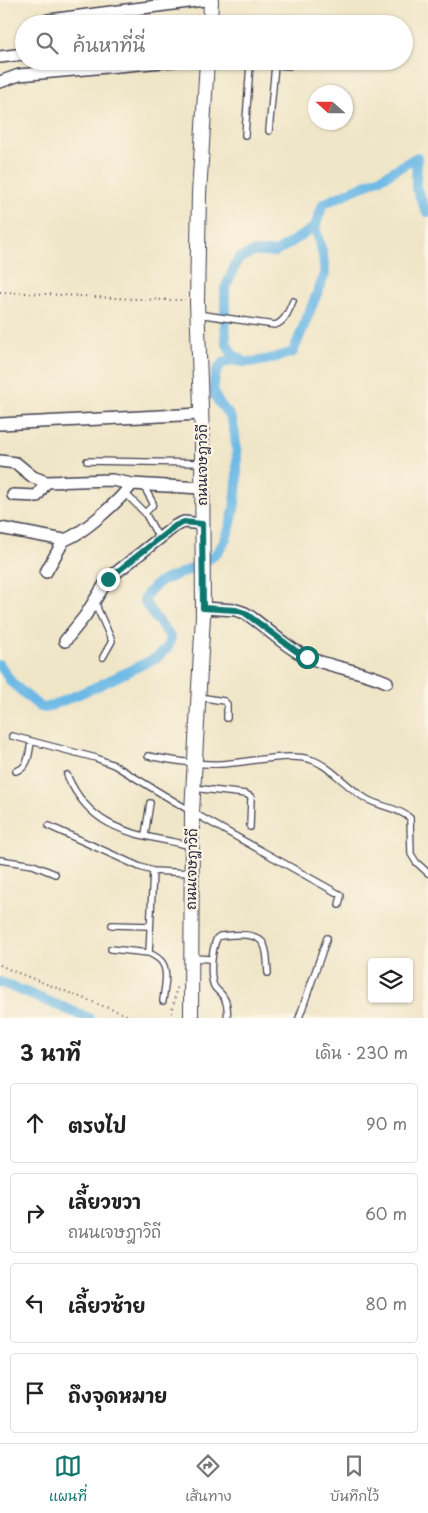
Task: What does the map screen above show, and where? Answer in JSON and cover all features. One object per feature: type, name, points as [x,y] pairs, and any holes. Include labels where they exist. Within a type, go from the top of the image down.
[{"type":"street","points":[[88,15],[204,0]]},
{"type":"street","points":[[210,15],[211,0]]},
{"type":"street","points":[[0,57],[15,55]]},
{"type":"street","points":[[0,82],[19,75],[74,70]]},
{"type":"street","name":"ถนนเจษฎาวิถี","points":[[191,1018],[192,812],[203,608],[202,462],[197,308],[199,194],[206,70]]},
{"type":"street","points":[[0,424],[201,414]]},
{"type":"street","points":[[0,461],[16,463],[33,477],[46,482],[112,480],[138,485],[201,488]]},
{"type":"street","points":[[13,495],[37,496],[46,482]]},
{"type":"street","points":[[0,528],[64,540],[73,537],[126,492],[138,485]]},
{"type":"street","points":[[65,641],[85,616],[108,579],[175,526],[184,522],[202,524]]},
{"type":"street","points":[[46,572],[64,540]]},
{"type":"street","points":[[203,608],[236,610],[245,613],[307,657],[373,676],[387,682]]},
{"type":"lane","points":[[245,135],[250,70]]},
{"type":"lane","points":[[269,132],[275,70]]},
{"type":"lane","points":[[197,308],[275,325],[280,324],[284,319],[293,301]]},
{"type":"lane","points":[[87,461],[202,462]]},
{"type":"lane","points":[[138,485],[153,503],[145,513]]},
{"type":"lane","points":[[129,496],[145,513],[159,538]]},
{"type":"lane","points":[[95,600],[112,641],[103,657]]},
{"type":"lane","points":[[199,697],[224,701],[227,704],[227,718]]},
{"type":"lane","points":[[12,736],[106,761],[138,778],[192,812],[339,894],[341,896],[339,905]]},
{"type":"lane","points":[[16,770],[24,768],[27,763],[32,742]]},
{"type":"lane","points":[[148,756],[195,764],[222,764],[266,759],[303,758],[314,760],[364,798],[373,803],[404,813],[410,818],[411,854],[416,862],[428,873]]},
{"type":"lane","points":[[67,775],[78,797],[100,819],[121,829],[192,846]]},
{"type":"lane","points":[[194,788],[246,794],[251,797],[250,827]]},
{"type":"lane","points":[[145,835],[150,803]]},
{"type":"lane","points":[[50,826],[128,863],[153,871],[191,873]]},
{"type":"lane","points":[[0,860],[34,865],[55,874]]},
{"type":"lane","points":[[149,953],[153,871]]},
{"type":"lane","points":[[112,925],[150,926]]},
{"type":"lane","points":[[227,1018],[228,1005],[214,986],[212,959],[216,942],[220,936],[253,936],[259,939],[264,945],[268,973]]},
{"type":"lane","points":[[298,1018],[326,938]]},
{"type":"lane","points":[[111,949],[149,953],[161,960],[164,965],[165,974],[163,1001]]},
{"type":"lane","points":[[191,958],[212,959]]},
{"type":"path","points":[[0,292],[143,300],[197,308]]},
{"type":"path","points":[[0,965],[8,970],[134,1018]]},
{"type":"path","points":[[172,1018],[177,987],[191,981]]},
{"type":"waterway","points":[[242,360],[232,354],[226,342],[225,318],[225,289],[238,259],[253,252],[276,252],[315,227],[323,204],[385,176],[417,157],[416,187],[428,212]]},
{"type":"waterway","points":[[209,559],[220,549],[227,534],[233,515],[237,474],[235,435],[228,413],[215,397],[214,381],[216,373],[222,364],[227,361],[257,362],[293,352],[325,274],[323,255],[315,227]]},
{"type":"waterway","points":[[0,665],[12,683],[40,707],[46,708],[156,658],[168,647],[171,638],[149,609],[144,599],[154,586],[160,582],[194,567]]},
{"type":"waterway","points":[[0,982],[89,1018]]},
{"type":"route","points":[[108,579],[175,526],[184,522],[202,524],[203,608],[241,611],[307,657]]}]
